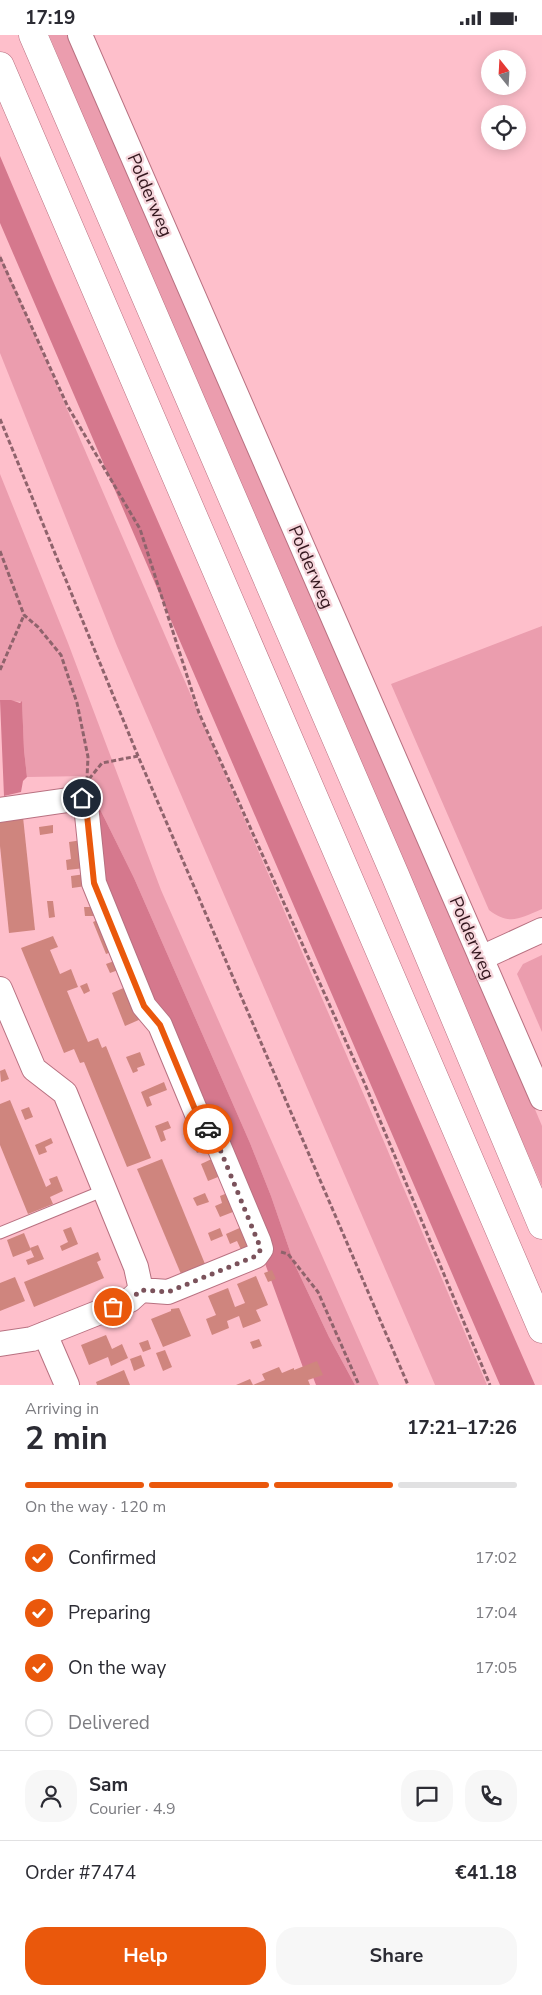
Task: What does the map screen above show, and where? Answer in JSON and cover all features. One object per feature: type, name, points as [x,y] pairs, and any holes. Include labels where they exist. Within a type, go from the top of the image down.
[{"type":"highway","points":[[33,35],[391,866],[542,1225]]},
{"type":"highway","points":[[0,66],[542,1329]]},
{"type":"street","name":"Polderweg","points":[[80,35],[542,1098]]},
{"type":"street","points":[[0,810],[82,798],[86,805],[94,883],[144,1006],[160,1025],[199,1119],[215,1137],[261,1249],[256,1256],[168,1292],[141,1290],[130,1300],[32,1339],[0,1343]]},
{"type":"street","points":[[481,959],[542,930]]},
{"type":"street","points":[[0,989],[34,1069],[65,1093],[136,1267],[141,1290]]},
{"type":"street","points":[[45,1334],[68,1385]]},
{"type":"lane","points":[[0,1233],[104,1190]]},
{"type":"path","points":[[0,257],[67,405],[140,529],[199,713],[364,1082],[490,1385]]},
{"type":"path","points":[[0,419],[138,756],[408,1385]]},
{"type":"path","points":[[0,551],[24,615],[38,627],[61,655],[77,703],[88,757],[86,781],[102,763],[138,756]]},
{"type":"path","points":[[0,671],[24,615]]},
{"type":"path","points":[[261,1249],[270,1249],[288,1254],[318,1292],[358,1385]]},
{"type":"shaded area","points":[[49,35],[82,35],[542,1126],[542,1186],[313,663]]},
{"type":"shaded area","points":[[0,156],[535,1385],[500,1385],[0,223]]},
{"type":"shaded area","points":[[0,254],[379,1130],[487,1385],[435,1385],[117,646],[0,353]]},
{"type":"shaded area","points":[[0,474],[68,643],[161,890],[379,1385],[355,1385],[329,1337],[294,1263],[250,1143],[134,878],[93,795],[90,778],[87,776],[27,777],[22,702],[0,700]]},
{"type":"shaded area","points":[[542,626],[542,909],[515,919],[509,919],[496,915],[489,910],[391,684]]},
{"type":"shaded area","points":[[0,700],[11,700],[20,703],[22,701],[27,777],[23,781],[21,792],[4,796]]},
{"type":"shaded area","points":[[93,795],[134,878],[250,1143],[294,1263],[329,1337],[355,1385],[316,1385],[311,1372],[305,1373],[263,1258],[251,1196],[220,1122],[215,1118],[207,1116],[153,1001],[106,894]]},
{"type":"shaded area","points":[[542,955],[542,1032],[517,974],[523,964]]},
{"type":"building","points":[[23,817],[35,930],[9,933],[0,846],[0,820]]},
{"type":"building","points":[[53,825],[53,833],[40,835],[39,827]]},
{"type":"building","points":[[82,840],[85,868],[67,870],[66,860],[71,859],[69,842]]},
{"type":"building","points":[[85,874],[86,886],[72,888],[71,876]]},
{"type":"building","points":[[47,901],[53,901],[55,917],[49,918]]},
{"type":"building","points":[[84,907],[93,907],[95,916],[85,916]]},
{"type":"building","points":[[100,919],[114,951],[106,954],[93,922]]},
{"type":"building","points":[[53,936],[58,947],[50,950],[60,974],[71,969],[78,987],[67,991],[88,1042],[98,1038],[102,1048],[106,1046],[151,1158],[127,1167],[84,1062],[80,1063],[74,1049],[64,1053],[21,948]]},
{"type":"building","points":[[117,960],[121,969],[110,973],[106,964]]},
{"type":"building","points":[[87,983],[90,991],[84,994],[80,986]]},
{"type":"building","points":[[128,986],[141,1019],[125,1026],[112,993]]},
{"type":"building","points":[[140,1052],[145,1065],[137,1068],[138,1071],[133,1073],[126,1057]]},
{"type":"building","points":[[5,1069],[9,1079],[1,1082],[0,1071]]},
{"type":"building","points":[[164,1082],[167,1090],[149,1097],[152,1105],[147,1107],[141,1092]]},
{"type":"building","points":[[10,1100],[46,1187],[51,1184],[49,1179],[57,1176],[63,1191],[50,1197],[53,1204],[28,1214],[0,1145],[0,1104]]},
{"type":"building","points":[[29,1107],[33,1117],[25,1120],[21,1110]]},
{"type":"building","points":[[168,1121],[171,1128],[163,1131],[166,1140],[161,1142],[155,1126]]},
{"type":"building","points":[[51,1138],[53,1143],[45,1147],[47,1152],[39,1155],[35,1145]]},
{"type":"building","points":[[209,1140],[212,1147],[197,1153],[194,1146]]},
{"type":"building","points":[[216,1157],[223,1175],[208,1181],[201,1164]]},
{"type":"building","points":[[162,1159],[205,1264],[181,1274],[137,1169]]},
{"type":"building","points":[[230,1192],[238,1210],[220,1217],[215,1206],[222,1203],[220,1196]]},
{"type":"building","points":[[205,1193],[209,1202],[197,1206],[193,1198]]},
{"type":"building","points":[[244,1226],[254,1250],[243,1254],[237,1241],[230,1244],[226,1234]]},
{"type":"building","points":[[71,1227],[78,1244],[62,1251],[60,1246],[68,1242],[63,1230]]},
{"type":"building","points":[[220,1228],[223,1236],[211,1241],[208,1233]]},
{"type":"building","points":[[24,1233],[31,1250],[13,1257],[7,1240]]},
{"type":"building","points":[[38,1245],[44,1259],[28,1265],[26,1260],[34,1257],[30,1248]]},
{"type":"building","points":[[98,1252],[101,1260],[97,1262],[104,1278],[34,1307],[24,1282]]},
{"type":"building","points":[[272,1270],[276,1279],[268,1282],[264,1273]]},
{"type":"building","points":[[256,1276],[268,1305],[256,1310],[261,1321],[243,1328],[239,1316],[227,1321],[229,1328],[212,1335],[206,1319],[216,1315],[208,1296],[228,1288],[235,1307],[245,1303],[237,1284]]},
{"type":"building","points":[[15,1277],[25,1301],[0,1311],[0,1283]]},
{"type":"building","points":[[179,1308],[191,1336],[163,1347],[151,1319],[171,1311],[171,1309]]},
{"type":"building","points":[[106,1335],[112,1349],[122,1344],[128,1358],[111,1366],[108,1357],[89,1365],[81,1345]]},
{"type":"building","points":[[259,1339],[262,1346],[253,1349],[250,1342]]},
{"type":"building","points":[[148,1340],[151,1349],[143,1352],[139,1343]]},
{"type":"building","points":[[165,1350],[172,1367],[163,1371],[156,1353]]},
{"type":"building","points":[[141,1355],[145,1366],[134,1371],[130,1359]]},
{"type":"building","points":[[317,1361],[323,1375],[308,1380],[310,1385],[253,1385],[265,1380],[262,1374],[279,1367],[282,1373]]},
{"type":"building","points":[[124,1370],[130,1385],[97,1385],[96,1382]]},
{"type":"building","points":[[250,1379],[253,1385],[236,1385]]},
{"type":"way so far","points":[[113,1307],[130,1300],[141,1290],[168,1292],[256,1256],[261,1249],[215,1137],[208,1129]]},
{"type":"route","points":[[82,798],[86,805],[94,883],[144,1006],[160,1025],[199,1119],[208,1129]]}]
